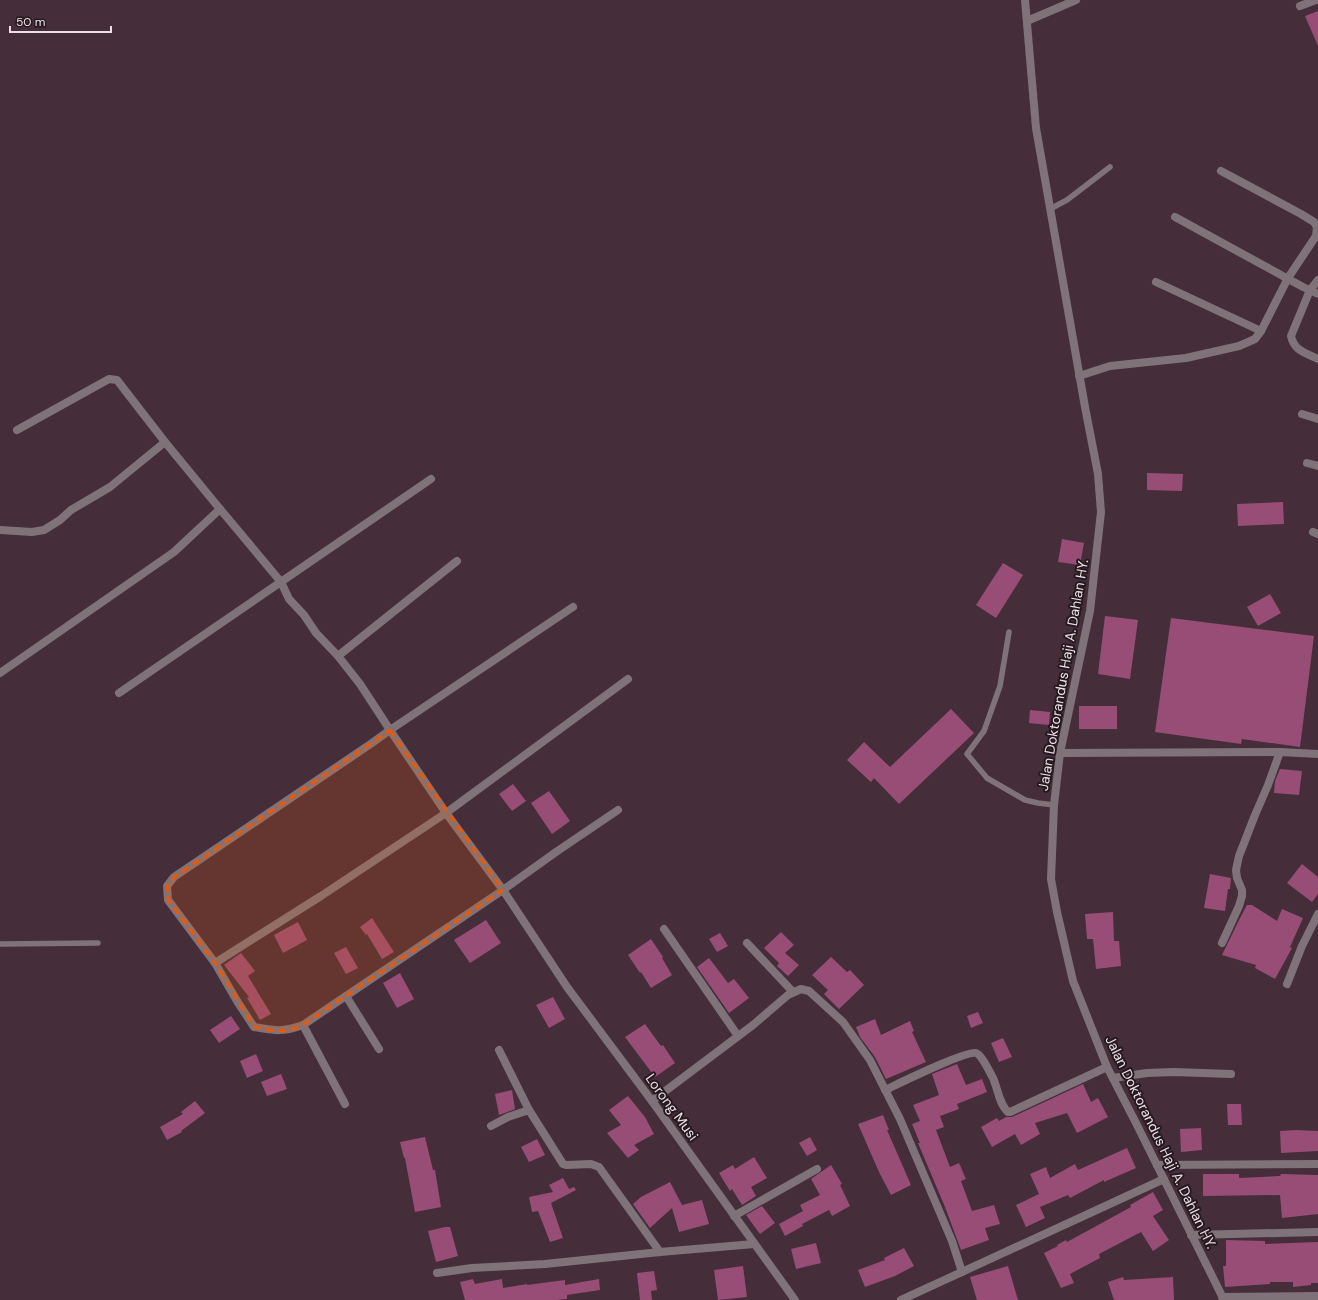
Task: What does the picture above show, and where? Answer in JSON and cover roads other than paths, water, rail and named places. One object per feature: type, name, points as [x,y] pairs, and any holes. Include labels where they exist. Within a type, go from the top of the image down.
[{"type":"street","name":"Jalan Doktorandus Haji A. Dahlan HY.","points":[[1025,0],[1036,128],[1084,407],[1090,427],[1098,474],[1101,512],[1090,611],[1060,752],[1054,805],[1051,879],[1073,981],[1107,1067],[1191,1235],[1203,1255],[1223,1298]]},
{"type":"street","points":[[1027,21],[1076,0]]},
{"type":"street","points":[[1300,6],[1316,0]]},
{"type":"street","points":[[1079,376],[1110,366],[1186,358],[1239,346],[1255,339],[1261,332],[1288,278],[1316,236],[1317,228],[1314,222],[1301,214],[1221,171]]},
{"type":"street","points":[[1175,217],[1307,289]]},
{"type":"street","points":[[1318,280],[1307,289],[1291,336],[1292,342],[1297,350],[1318,359]]},
{"type":"street","points":[[1156,282],[1261,332]]},
{"type":"street","name":"Lorong Musi","points":[[17,430],[109,378],[117,380],[165,442],[281,582],[288,599],[304,615],[325,644],[338,656],[360,684],[446,813],[503,890],[567,987],[652,1101],[795,1300]]},
{"type":"street","points":[[1302,414],[1318,419]]},
{"type":"street","points":[[0,530],[32,532],[44,530],[60,520],[71,510],[110,487],[165,442]]},
{"type":"street","points":[[1307,463],[1318,466]]},
{"type":"street","points":[[119,693],[431,479]]},
{"type":"street","points":[[0,673],[174,552],[220,509]]},
{"type":"street","points":[[338,656],[457,561]]},
{"type":"street","points":[[573,607],[174,877],[167,886],[168,900],[215,963],[254,1027],[268,1030],[288,1031],[303,1025],[503,890],[618,810]]},
{"type":"street","points":[[215,963],[321,896],[446,813],[628,679]]},
{"type":"street","points":[[1060,752],[1280,752],[1318,754]]},
{"type":"street","points":[[1222,942],[1239,906],[1242,896],[1242,890],[1237,878],[1236,870],[1239,856],[1280,752]]},
{"type":"street","points":[[1287,984],[1302,946],[1318,914]]},
{"type":"street","points":[[664,929],[738,1036]]},
{"type":"street","points":[[748,943],[793,992]]},
{"type":"street","points":[[652,1101],[793,992],[800,989],[809,991],[843,1022],[870,1060],[900,1119],[952,1241],[962,1272]]},
{"type":"street","points":[[346,996],[380,1049]]},
{"type":"street","points":[[303,1025],[344,1104]]},
{"type":"street","points":[[499,1050],[529,1110],[564,1165],[591,1164],[599,1167],[660,1252]]},
{"type":"street","points":[[885,1090],[951,1060],[970,1053],[976,1053],[981,1056],[993,1079],[1004,1108],[1010,1112],[1107,1067]]},
{"type":"street","points":[[1113,1078],[1147,1073],[1174,1072],[1231,1074]]},
{"type":"street","points":[[491,1126],[508,1117],[529,1110]]},
{"type":"street","points":[[1157,1165],[1318,1164]]},
{"type":"street","points":[[734,1216],[817,1169]]},
{"type":"street","points":[[901,1300],[1164,1179]]},
{"type":"street","points":[[1191,1235],[1318,1232]]},
{"type":"street","points":[[438,1273],[472,1268],[545,1264],[754,1244]]},
{"type":"street","points":[[1223,1298],[1318,1296]]},
{"type":"lane","points":[[1050,209],[1067,200],[1110,167]]},
{"type":"lane","points":[[1009,632],[1000,686],[984,731],[967,754],[987,778],[1025,800],[1054,805]]},
{"type":"lane","points":[[0,944],[98,942]]}]
